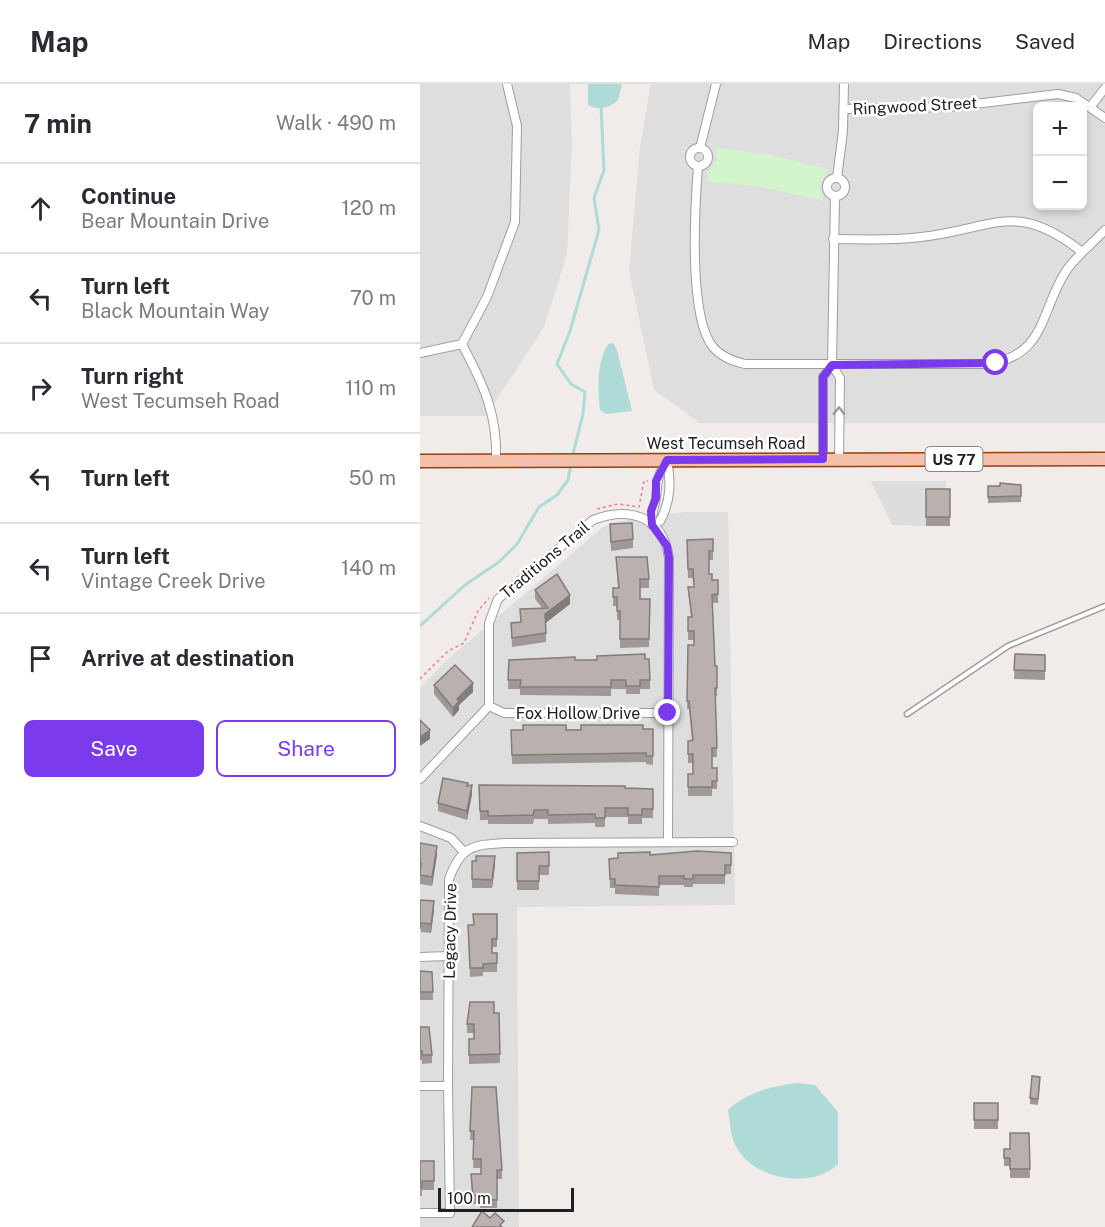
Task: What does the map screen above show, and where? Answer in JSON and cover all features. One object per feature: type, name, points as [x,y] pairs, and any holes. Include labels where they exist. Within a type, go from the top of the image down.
[{"type":"main road","name":"West Tecumseh Road","points":[[420,461],[1105,459]]},
{"type":"street","points":[[420,353],[462,344],[487,297],[515,222],[517,126],[507,84]]},
{"type":"street","points":[[698,166],[692,162],[690,154],[700,148],[716,84]]},
{"type":"street","points":[[837,178],[844,109],[844,84]]},
{"type":"street","points":[[1091,106],[1105,88]]},
{"type":"street","name":"Ringwood Street","points":[[844,109],[950,107],[1058,94],[1076,98],[1091,106],[1105,118]]},
{"type":"street","points":[[698,166],[705,163],[708,158],[705,151],[700,148]]},
{"type":"street","points":[[698,166],[696,273],[703,322],[714,348],[728,359],[745,364],[985,364],[1004,360],[1022,350],[1036,337],[1053,294],[1067,270],[1105,230]]},
{"type":"street","points":[[835,196],[842,194],[845,187],[843,180],[837,178]]},
{"type":"street","points":[[835,196],[828,190],[828,184],[837,178]]},
{"type":"street","points":[[835,196],[832,365],[840,378],[839,459]]},
{"type":"street","points":[[833,239],[922,237],[989,223],[1018,221],[1036,224],[1050,230],[1082,252]]},
{"type":"street","points":[[462,344],[485,386],[497,438],[496,460]]},
{"type":"street","points":[[823,459],[823,377],[832,365]]},
{"type":"street","points":[[667,460],[656,481],[656,498],[651,511],[652,525],[667,546],[669,558],[668,841]]},
{"type":"street","points":[[652,525],[660,521],[669,500],[671,481],[667,460]]},
{"type":"street","name":"Traditions Trail","points":[[489,706],[489,624],[498,599],[592,520],[610,513],[623,512],[640,516],[652,525]]},
{"type":"street","points":[[420,779],[489,706]]},
{"type":"street","name":"Fox Hollow Drive","points":[[489,706],[504,713],[668,713]]},
{"type":"street","points":[[420,826],[451,838],[463,851],[479,844],[505,843],[733,842]]},
{"type":"street","name":"Legacy Drive","points":[[420,1214],[450,1213],[449,879],[463,851]]},
{"type":"street","points":[[420,957],[449,956]]},
{"type":"street","points":[[420,1086],[448,1086]]},
{"type":"lane","points":[[907,714],[956,684],[1008,646],[1105,606]]},
{"type":"shaded area","points":[[420,84],[570,84],[572,144],[567,254],[544,327],[486,416],[420,416]]},
{"type":"shaded area","points":[[651,84],[1105,84],[1105,423],[700,423],[654,390],[629,271],[640,146]]},
{"type":"shaded area","points":[[871,481],[946,481],[946,498],[926,498],[926,526],[892,525]]},
{"type":"shaded area","points":[[685,512],[728,512],[735,905],[517,907],[519,1227],[420,1227],[420,687],[447,660],[602,528],[615,522]]},
{"type":"green space","points":[[715,148],[766,154],[828,169],[819,187],[824,201],[762,187],[707,181],[708,172],[717,160]]},
{"type":"water","points":[[588,84],[622,84],[618,100],[604,108],[588,105]]},
{"type":"water","points":[[613,343],[617,350],[632,411],[606,414],[600,410],[599,376],[604,352],[608,344]]},
{"type":"water","points":[[797,1083],[815,1085],[838,1112],[838,1164],[826,1172],[797,1179],[766,1172],[752,1165],[741,1155],[734,1142],[728,1110],[751,1094]]},
{"type":"building","points":[[1000,483],[1021,485],[1021,496],[988,497],[988,486],[1000,486]]},
{"type":"building","points":[[926,489],[950,489],[950,517],[926,517]]},
{"type":"building","points":[[632,523],[633,539],[611,542],[610,524]]},
{"type":"building","points":[[713,539],[713,551],[709,551],[709,574],[712,574],[712,580],[718,580],[718,594],[712,595],[715,666],[717,666],[717,688],[715,688],[717,748],[712,748],[712,768],[717,768],[717,781],[712,781],[712,787],[688,787],[688,774],[693,774],[693,754],[688,754],[688,741],[693,740],[689,701],[687,701],[688,645],[694,645],[694,631],[688,631],[688,617],[692,617],[688,587],[694,587],[693,569],[688,569],[687,540]]},
{"type":"building","points":[[616,557],[647,557],[649,579],[640,579],[640,599],[650,599],[649,639],[620,639],[620,611],[617,611],[617,597],[613,597],[613,588],[619,588]]},
{"type":"building","points":[[557,574],[570,595],[545,614],[546,633],[512,638],[511,623],[521,622],[520,609],[548,608],[535,590]]},
{"type":"building","points":[[645,654],[645,659],[649,659],[650,680],[640,680],[640,686],[626,686],[626,680],[611,680],[611,687],[520,687],[521,680],[508,680],[509,660],[575,657],[575,660],[597,660],[597,656]]},
{"type":"building","points":[[1015,654],[1045,655],[1045,671],[1014,670]]},
{"type":"building","points":[[455,665],[473,683],[457,699],[459,701],[453,708],[434,685]]},
{"type":"building","points":[[420,720],[430,730],[420,737]]},
{"type":"building","points":[[523,725],[566,725],[566,730],[581,730],[581,725],[643,725],[643,729],[653,729],[653,756],[646,756],[646,753],[512,755],[511,730],[523,730]]},
{"type":"building","points":[[443,778],[468,783],[467,786],[472,785],[467,811],[438,803]]},
{"type":"building","points":[[479,785],[625,786],[625,788],[653,789],[653,809],[642,809],[642,815],[628,815],[628,808],[605,808],[605,818],[595,818],[595,814],[548,815],[548,810],[534,810],[533,815],[488,816],[488,811],[480,811]]},
{"type":"building","points":[[420,843],[437,846],[432,877],[420,875]]},
{"type":"building","points":[[697,851],[731,853],[731,865],[725,865],[725,875],[693,875],[693,879],[684,879],[684,876],[659,876],[659,887],[615,885],[615,879],[610,879],[609,859],[618,858],[618,853],[650,852],[650,855]]},
{"type":"building","points":[[549,852],[549,866],[539,866],[539,881],[517,881],[517,853]]},
{"type":"building","points":[[476,856],[495,856],[492,880],[472,879],[472,861],[476,861]]},
{"type":"building","points":[[420,900],[434,901],[431,924],[421,923],[420,929]]},
{"type":"building","points":[[473,914],[497,914],[497,939],[492,939],[492,953],[497,953],[497,963],[483,964],[483,968],[470,968],[468,925],[474,925]]},
{"type":"building","points":[[420,971],[432,972],[433,992],[420,992]]},
{"type":"building","points":[[470,1002],[494,1002],[494,1013],[499,1013],[500,1054],[469,1055],[469,1039],[474,1039],[474,1024],[467,1024]]},
{"type":"building","points":[[420,1027],[429,1027],[432,1055],[422,1055],[420,1051]]},
{"type":"building","points":[[1032,1076],[1040,1077],[1038,1099],[1030,1098]]},
{"type":"building","points":[[472,1087],[496,1087],[502,1170],[497,1170],[497,1200],[480,1199],[480,1196],[473,1195],[471,1174],[481,1174],[481,1159],[473,1159],[474,1131],[470,1131]]},
{"type":"building","points":[[974,1103],[998,1103],[998,1120],[974,1120]]},
{"type":"building","points":[[1010,1133],[1029,1133],[1030,1169],[1010,1169],[1010,1158],[1004,1158],[1004,1149],[1010,1149]]},
{"type":"building","points":[[420,1161],[434,1161],[434,1181],[422,1181],[422,1187],[420,1187]]},
{"type":"building","points":[[482,1211],[490,1218],[495,1213],[504,1221],[500,1225],[502,1227],[472,1227]]},
{"type":"waterway","points":[[572,458],[583,414],[585,392],[571,384],[557,364],[570,331],[599,230],[594,198],[604,170],[601,106]]},
{"type":"waterway","points":[[420,626],[465,585],[499,562],[517,544],[539,507],[557,495],[568,480],[571,464]]},
{"type":"route","points":[[668,713],[669,558],[667,546],[652,525],[651,511],[656,498],[656,481],[667,460],[823,459],[823,377],[832,365],[996,363]]}]
